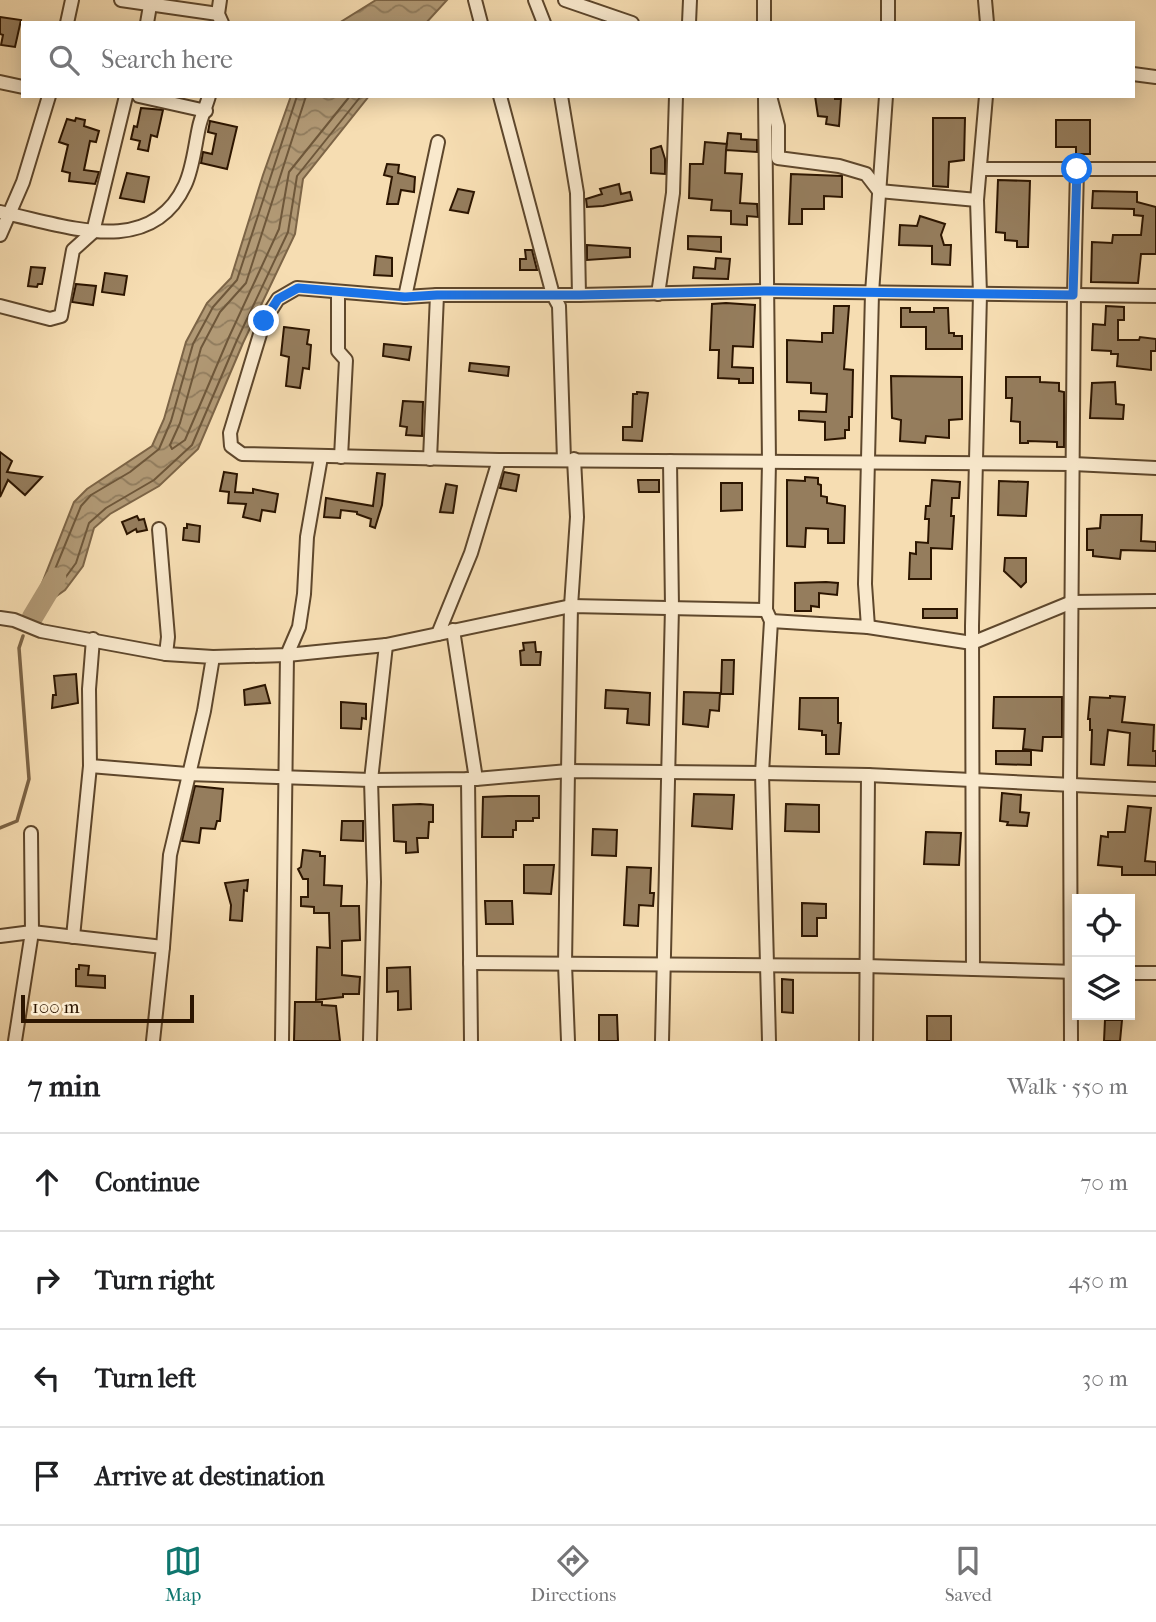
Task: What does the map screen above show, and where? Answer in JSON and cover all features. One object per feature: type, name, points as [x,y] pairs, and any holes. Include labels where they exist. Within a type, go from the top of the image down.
[{"type":"street","points":[[67,21],[72,0]]},
{"type":"street","points":[[121,0],[151,2],[220,18],[220,0]]},
{"type":"street","points":[[475,0],[480,21]]},
{"type":"street","points":[[535,0],[543,21]]},
{"type":"street","points":[[565,0],[626,21]]},
{"type":"street","points":[[689,21],[690,0]]},
{"type":"street","points":[[764,0],[764,21]]},
{"type":"street","points":[[888,0],[888,21]]},
{"type":"street","points":[[985,0],[987,21]]},
{"type":"street","points":[[147,21],[151,2]]},
{"type":"street","points":[[1135,74],[1156,77]]},
{"type":"street","points":[[0,82],[21,87]]},
{"type":"street","points":[[0,235],[4,213],[23,182],[48,98]]},
{"type":"street","points":[[0,306],[50,319],[61,316],[73,250],[93,232],[126,98]]},
{"type":"street","points":[[148,98],[206,111]]},
{"type":"street","points":[[4,213],[93,232],[134,230],[156,222],[185,185],[199,124],[209,98]]},
{"type":"street","points":[[501,98],[553,295],[559,306],[577,517],[571,606],[568,771],[565,964],[568,1041]]},
{"type":"street","points":[[561,98],[576,194],[579,295]]},
{"type":"street","points":[[658,294],[673,193],[676,98]]},
{"type":"street","points":[[765,98],[769,615],[762,773],[769,1041]]},
{"type":"street","points":[[771,98],[778,126],[778,158],[839,166],[866,174],[879,191],[977,200]]},
{"type":"street","points":[[868,627],[865,584],[872,293],[886,98]]},
{"type":"street","points":[[973,969],[972,643],[980,294],[977,200],[986,98]]},
{"type":"street","points":[[405,297],[438,142]]},
{"type":"street","points":[[981,169],[1156,169]]},
{"type":"street","points":[[1074,957],[1070,785],[1073,295],[1077,169]]},
{"type":"street","points":[[1156,296],[767,291],[405,297],[298,288],[278,299],[264,321],[230,433],[232,446],[242,454],[321,457],[869,461],[1156,468]]},
{"type":"street","points":[[338,292],[338,351],[346,360],[341,457]]},
{"type":"street","points":[[430,459],[437,295]]},
{"type":"street","points":[[282,1041],[287,655],[299,627],[307,537],[321,457]]},
{"type":"street","points":[[438,634],[471,552],[499,460]]},
{"type":"street","points":[[662,1041],[672,607],[670,461]]},
{"type":"street","points":[[159,529],[168,636],[166,654]]},
{"type":"street","points":[[0,618],[15,620],[41,631],[166,654],[213,657],[287,655],[386,645],[571,606],[672,607],[769,615],[972,643],[1072,602],[1156,601]]},
{"type":"street","points":[[453,630],[472,779],[471,1041]]},
{"type":"street","points":[[72,937],[90,766],[89,689],[93,639]]},
{"type":"street","points":[[370,1041],[374,882],[371,780],[386,645]]},
{"type":"street","points":[[153,1041],[170,855],[204,711],[213,657]]},
{"type":"street","points":[[90,766],[187,774],[371,780],[472,779],[568,771],[762,773],[868,775],[1156,789]]},
{"type":"street","points":[[866,1041],[868,775]]},
{"type":"street","points":[[15,1041],[32,932],[31,833]]},
{"type":"street","points":[[0,936],[32,932],[163,947]]},
{"type":"street","points":[[470,962],[865,966],[1072,972]]},
{"type":"street","points":[[1135,973],[1156,974]]},
{"type":"street","points":[[1071,1041],[1072,1018]]},
{"type":"water","points":[[376,0],[447,0],[428,21],[342,21]]},
{"type":"water","points":[[290,98],[367,98],[303,179],[295,234],[243,343],[198,449],[159,486],[110,514],[94,528],[83,566],[65,590],[55,597],[42,600],[41,586],[74,502],[87,489],[152,446],[164,419],[186,342],[207,303],[231,278]]},
{"type":"building","points":[[0,17],[21,20],[15,47],[1,45],[3,35],[0,34]]},
{"type":"building","points":[[815,98],[841,99],[839,126],[826,124],[827,117],[818,116]]},
{"type":"building","points":[[141,108],[163,110],[157,137],[151,135],[148,151],[138,149],[140,141],[131,139]]},
{"type":"building","points":[[76,118],[85,120],[84,126],[99,131],[96,142],[90,141],[84,170],[99,172],[95,184],[69,181],[70,173],[62,171],[68,145],[59,142],[67,119],[75,121]]},
{"type":"building","points":[[933,118],[965,118],[964,160],[949,162],[948,187],[933,186]]},
{"type":"building","points":[[1056,120],[1090,120],[1090,154],[1076,154],[1076,147],[1056,147]]},
{"type":"building","points":[[210,121],[237,127],[227,169],[201,163],[203,152],[212,154],[216,134],[208,132]]},
{"type":"building","points":[[728,133],[741,134],[741,139],[757,140],[757,152],[726,150],[725,173],[742,174],[740,203],[757,204],[758,217],[747,216],[747,225],[731,224],[731,211],[711,210],[712,200],[689,198],[690,164],[703,164],[705,142],[727,144]]},
{"type":"building","points":[[661,146],[665,159],[665,174],[651,173],[651,149]]},
{"type":"building","points":[[387,164],[399,165],[398,173],[415,177],[414,192],[401,190],[398,204],[387,204],[392,177],[384,175]]},
{"type":"building","points":[[127,173],[149,177],[144,202],[120,198]]},
{"type":"building","points":[[791,174],[842,176],[842,197],[824,196],[824,209],[802,209],[802,224],[789,224]]},
{"type":"building","points":[[998,180],[1030,181],[1028,247],[1017,247],[1017,241],[1005,240],[1005,233],[996,232]]},
{"type":"building","points":[[619,184],[621,194],[630,192],[632,200],[587,207],[586,199],[602,194],[600,189]]},
{"type":"building","points":[[458,189],[474,192],[468,213],[450,210]]},
{"type":"building","points":[[1093,191],[1137,192],[1137,202],[1156,207],[1156,254],[1141,254],[1138,283],[1091,282],[1092,242],[1112,243],[1113,235],[1141,235],[1143,216],[1134,215],[1134,209],[1092,208]]},
{"type":"building","points":[[920,216],[945,224],[941,235],[944,245],[951,245],[950,265],[932,264],[932,246],[899,245],[900,225],[917,226]]},
{"type":"building","points":[[688,236],[721,237],[721,252],[688,249]]},
{"type":"building","points":[[587,245],[630,248],[630,257],[587,260]]},
{"type":"building","points":[[525,250],[532,250],[537,270],[520,270],[520,259],[526,259]]},
{"type":"building","points":[[376,256],[392,258],[392,276],[374,275]]},
{"type":"building","points":[[716,258],[730,259],[728,279],[693,278],[694,267],[715,269]]},
{"type":"building","points":[[31,267],[45,268],[42,284],[37,287],[28,286]]},
{"type":"building","points":[[105,273],[127,276],[124,295],[102,292]]},
{"type":"building","points":[[76,284],[96,286],[93,305],[72,302]]},
{"type":"building","points":[[712,304],[755,305],[753,347],[733,346],[732,367],[753,368],[753,383],[718,378],[719,350],[710,350]]},
{"type":"building","points":[[834,306],[849,306],[844,369],[853,370],[852,417],[849,417],[849,430],[845,430],[845,438],[825,440],[825,422],[799,420],[799,411],[826,412],[827,394],[811,393],[811,383],[787,382],[787,340],[822,342],[822,333],[833,333]]},
{"type":"building","points":[[1106,306],[1124,307],[1124,320],[1118,320],[1118,340],[1139,340],[1140,337],[1156,339],[1156,351],[1151,351],[1151,370],[1117,366],[1118,354],[1092,350],[1093,324],[1105,325]]},
{"type":"building","points":[[901,308],[910,308],[910,312],[934,312],[934,308],[948,308],[949,333],[962,336],[962,349],[926,349],[926,327],[901,327]]},
{"type":"building","points":[[284,327],[309,330],[309,369],[303,368],[300,388],[286,386],[289,357],[281,355]]},
{"type":"building","points":[[384,344],[411,347],[409,360],[383,356]]},
{"type":"building","points":[[470,363],[509,367],[508,376],[469,371]]},
{"type":"building","points":[[891,376],[962,377],[962,419],[949,420],[949,438],[926,436],[925,443],[900,441],[901,420],[892,418]]},
{"type":"building","points":[[1006,377],[1040,377],[1040,382],[1059,383],[1059,391],[1064,392],[1064,447],[1057,447],[1057,442],[1020,443],[1020,422],[1011,421],[1012,398],[1006,398]]},
{"type":"building","points":[[1115,382],[1116,404],[1124,405],[1123,419],[1090,418],[1092,383]]},
{"type":"building","points":[[648,393],[642,441],[623,440],[623,427],[632,427],[633,394]]},
{"type":"building","points":[[403,401],[423,402],[422,436],[406,435],[407,427],[400,426]]},
{"type":"building","points":[[0,452],[12,461],[7,472],[42,477],[25,495],[8,480],[0,497]]},
{"type":"building","points":[[224,472],[237,474],[235,492],[253,493],[253,489],[278,494],[275,512],[262,510],[260,521],[243,517],[246,504],[228,503],[229,492],[220,491]]},
{"type":"building","points":[[504,472],[519,475],[516,491],[500,488]]},
{"type":"building","points":[[377,473],[385,474],[382,505],[375,528],[370,526],[371,519],[357,512],[341,510],[340,518],[324,517],[326,498],[373,506]]},
{"type":"building","points":[[805,477],[818,478],[821,496],[827,497],[827,503],[845,506],[844,543],[828,543],[828,529],[806,528],[805,547],[787,546],[787,480],[805,481]]},
{"type":"building","points":[[638,480],[659,480],[659,492],[639,492]]},
{"type":"building","points":[[932,480],[960,482],[959,498],[952,498],[952,549],[931,548],[931,579],[909,579],[910,553],[916,554],[916,542],[928,543],[929,519],[925,519],[926,506],[930,506]]},
{"type":"building","points":[[999,481],[1028,482],[1026,516],[998,515]]},
{"type":"building","points":[[721,483],[742,483],[742,510],[721,511]]},
{"type":"building","points":[[446,484],[457,486],[453,513],[440,512]]},
{"type":"building","points":[[1101,515],[1142,515],[1141,541],[1156,542],[1156,551],[1121,550],[1120,559],[1093,556],[1093,550],[1087,550],[1087,529],[1100,528]]},
{"type":"building","points":[[137,516],[139,520],[144,519],[147,530],[137,532],[136,529],[127,534],[122,522]]},
{"type":"building","points":[[187,524],[200,526],[199,542],[183,540]]},
{"type":"building","points":[[1005,558],[1026,558],[1026,582],[1021,587],[1004,571]]},
{"type":"building","points":[[795,583],[838,583],[837,595],[819,593],[819,607],[811,606],[811,611],[795,611]]},
{"type":"building","points":[[923,609],[957,609],[957,618],[923,618]]},
{"type":"building","points":[[535,642],[536,652],[541,652],[540,665],[521,665],[520,651],[524,650],[523,643]]},
{"type":"building","points":[[722,660],[734,660],[733,694],[721,694]]},
{"type":"building","points":[[76,674],[78,703],[52,708],[53,695],[56,695],[54,676]]},
{"type":"building","points":[[265,685],[270,703],[245,705],[244,690]]},
{"type":"building","points":[[606,690],[650,693],[649,725],[627,723],[628,709],[605,708]]},
{"type":"building","points":[[684,692],[720,693],[719,711],[710,710],[708,727],[683,724]]},
{"type":"building","points":[[994,697],[1062,697],[1062,737],[1043,737],[1042,751],[1023,749],[1025,729],[993,728]]},
{"type":"building","points":[[1090,697],[1125,697],[1122,722],[1154,725],[1153,751],[1156,751],[1156,766],[1128,765],[1130,733],[1108,730],[1104,765],[1091,764],[1092,730],[1088,719]]},
{"type":"building","points":[[800,698],[838,698],[838,723],[841,723],[839,754],[826,754],[826,735],[822,735],[822,731],[799,729]]},
{"type":"building","points":[[341,702],[366,704],[366,719],[362,718],[361,729],[341,728]]},
{"type":"building","points":[[996,751],[1031,751],[1031,765],[996,764]]},
{"type":"building","points":[[195,786],[223,789],[220,821],[217,821],[215,829],[201,828],[199,843],[182,841]]},
{"type":"building","points":[[1002,793],[1021,795],[1020,812],[1029,813],[1027,826],[1007,825],[1008,822],[1000,821]]},
{"type":"building","points":[[694,794],[734,795],[732,829],[692,826]]},
{"type":"building","points":[[539,796],[539,818],[533,818],[533,821],[516,821],[513,837],[482,837],[483,797]]},
{"type":"building","points":[[786,804],[819,805],[819,832],[785,831]]},
{"type":"building","points":[[393,805],[433,805],[433,822],[429,822],[428,838],[417,838],[418,852],[406,853],[406,842],[394,841]]},
{"type":"building","points":[[1128,806],[1151,808],[1145,861],[1156,862],[1156,875],[1122,875],[1122,867],[1098,865],[1101,836],[1108,837],[1108,832],[1125,832]]},
{"type":"building","points":[[342,821],[363,821],[363,841],[341,840]]},
{"type":"building","points":[[593,829],[617,830],[616,856],[592,855]]},
{"type":"building","points":[[926,832],[961,833],[959,865],[924,864]]},
{"type":"building","points":[[303,850],[320,852],[320,856],[325,856],[324,885],[342,886],[341,906],[359,906],[360,940],[342,941],[342,975],[360,977],[359,994],[343,994],[343,997],[316,1000],[317,947],[330,948],[329,913],[314,913],[314,907],[301,906],[301,897],[308,897],[308,879],[303,879],[298,869],[301,867]]},
{"type":"building","points":[[524,865],[554,865],[551,894],[524,893]]},
{"type":"building","points":[[627,867],[651,868],[650,893],[654,893],[653,906],[639,905],[638,926],[624,925]]},
{"type":"building","points":[[248,880],[247,891],[244,890],[242,921],[230,920],[231,905],[225,883]]},
{"type":"building","points":[[485,901],[512,901],[513,924],[486,924]]},
{"type":"building","points":[[802,903],[826,904],[826,918],[817,918],[817,936],[802,936]]},
{"type":"building","points":[[79,965],[89,966],[88,975],[105,976],[105,988],[76,986],[76,969],[79,969]]},
{"type":"building","points":[[410,967],[411,1009],[398,1010],[398,991],[387,992],[387,968]]},
{"type":"building","points":[[782,979],[793,980],[793,1013],[782,1012]]},
{"type":"building","points":[[295,1002],[322,1002],[322,1005],[336,1006],[340,1041],[294,1041]]},
{"type":"building","points":[[599,1015],[617,1015],[618,1041],[599,1041]]},
{"type":"building","points":[[927,1016],[951,1016],[951,1041],[927,1041]]},
{"type":"building","points":[[1105,1020],[1122,1020],[1120,1041],[1104,1041]]},
{"type":"waterway","points":[[32,618],[56,578]]},
{"type":"waterway","points":[[0,828],[17,821],[29,779],[19,648],[23,636]]},
{"type":"route","points":[[264,321],[278,299],[298,288],[405,297],[767,291],[1073,295],[1077,169]]}]
